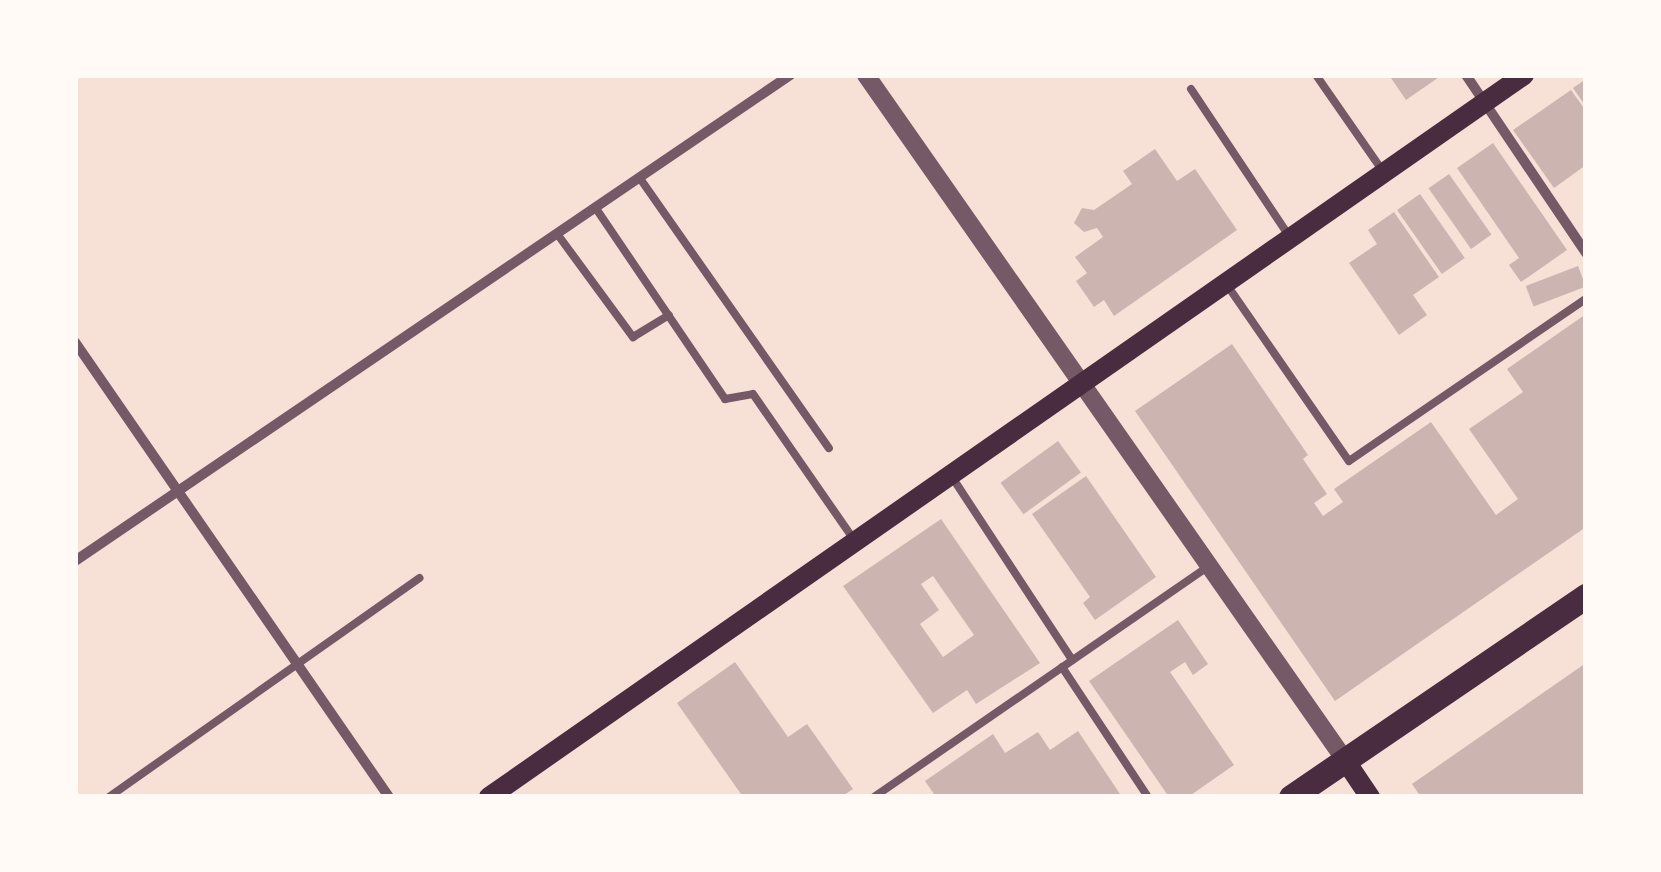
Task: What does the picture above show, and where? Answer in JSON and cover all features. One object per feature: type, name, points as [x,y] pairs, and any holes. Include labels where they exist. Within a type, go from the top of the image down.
[{"type":"main road","points":[[489,797],[1084,386],[1524,75]]},
{"type":"main road","points":[[1291,797],[1586,596]]},
{"type":"main road","points":[[1345,760],[1370,797]]},
{"type":"street","points":[[75,561],[790,75]]},
{"type":"street","points":[[866,75],[1345,760]]},
{"type":"street","points":[[1466,75],[1586,252]]},
{"type":"street","points":[[75,342],[389,797]]},
{"type":"lane","points":[[1316,75],[1385,173]]},
{"type":"lane","points":[[1190,90],[1291,240]]},
{"type":"lane","points":[[639,178],[829,448]]},
{"type":"lane","points":[[596,207],[726,399],[753,394],[856,544]]},
{"type":"lane","points":[[558,234],[633,337],[669,315]]},
{"type":"lane","points":[[1227,286],[1349,462],[1586,299]]},
{"type":"lane","points":[[952,478],[1072,660]]},
{"type":"lane","points":[[874,797],[1209,566]]},
{"type":"lane","points":[[109,797],[419,578]]},
{"type":"lane","points":[[1062,667],[1148,797]]},
{"type":"building","points":[[1389,75],[1442,75],[1406,100]]},
{"type":"building","points":[[1586,79],[1586,107],[1573,88]]},
{"type":"building","points":[[1571,90],[1586,111],[1586,165],[1554,188],[1513,130]]},
{"type":"building","points":[[1493,143],[1567,250],[1521,282],[1509,265],[1519,258],[1457,168]]},
{"type":"building","points":[[1155,149],[1177,181],[1195,169],[1237,230],[1114,316],[1104,300],[1094,307],[1076,281],[1087,273],[1075,257],[1103,237],[1097,228],[1084,232],[1074,223],[1082,208],[1094,210],[1132,184],[1123,171]]},
{"type":"building","points":[[1449,174],[1491,235],[1471,249],[1429,188]]},
{"type":"building","points":[[1420,194],[1465,258],[1442,274],[1397,210]]},
{"type":"building","points":[[1394,212],[1439,277],[1413,295],[1427,315],[1399,335],[1349,263],[1377,244],[1368,230]]},
{"type":"building","points":[[1578,266],[1586,287],[1534,307],[1526,286]]},
{"type":"building","points":[[1586,314],[1586,527],[1335,701],[1135,411],[1232,344],[1308,455],[1303,459],[1327,494],[1314,503],[1323,516],[1343,502],[1334,489],[1431,422],[1496,515],[1518,499],[1469,429],[1523,392],[1507,369]]},
{"type":"building","points":[[1058,441],[1081,473],[1023,514],[1001,483]]},
{"type":"building","points":[[1086,476],[1156,577],[1095,620],[1083,603],[1090,597],[1032,514]]},
{"type":"building","points":[[941,519],[1040,663],[976,704],[967,690],[933,713],[843,586]],"holes":[[[933,576],[974,635],[943,657],[920,624],[939,610],[921,584]]]},
{"type":"building","points":[[1178,620],[1208,664],[1193,675],[1185,662],[1170,672],[1234,765],[1188,797],[1169,797],[1089,681]]},
{"type":"building","points":[[735,662],[788,737],[807,724],[853,789],[841,797],[743,797],[677,703]]},
{"type":"building","points":[[1586,663],[1586,797],[1421,797],[1412,784]]},
{"type":"building","points":[[1078,731],[1122,797],[936,797],[925,781],[993,734],[1005,753],[1038,732],[1050,750]]}]
